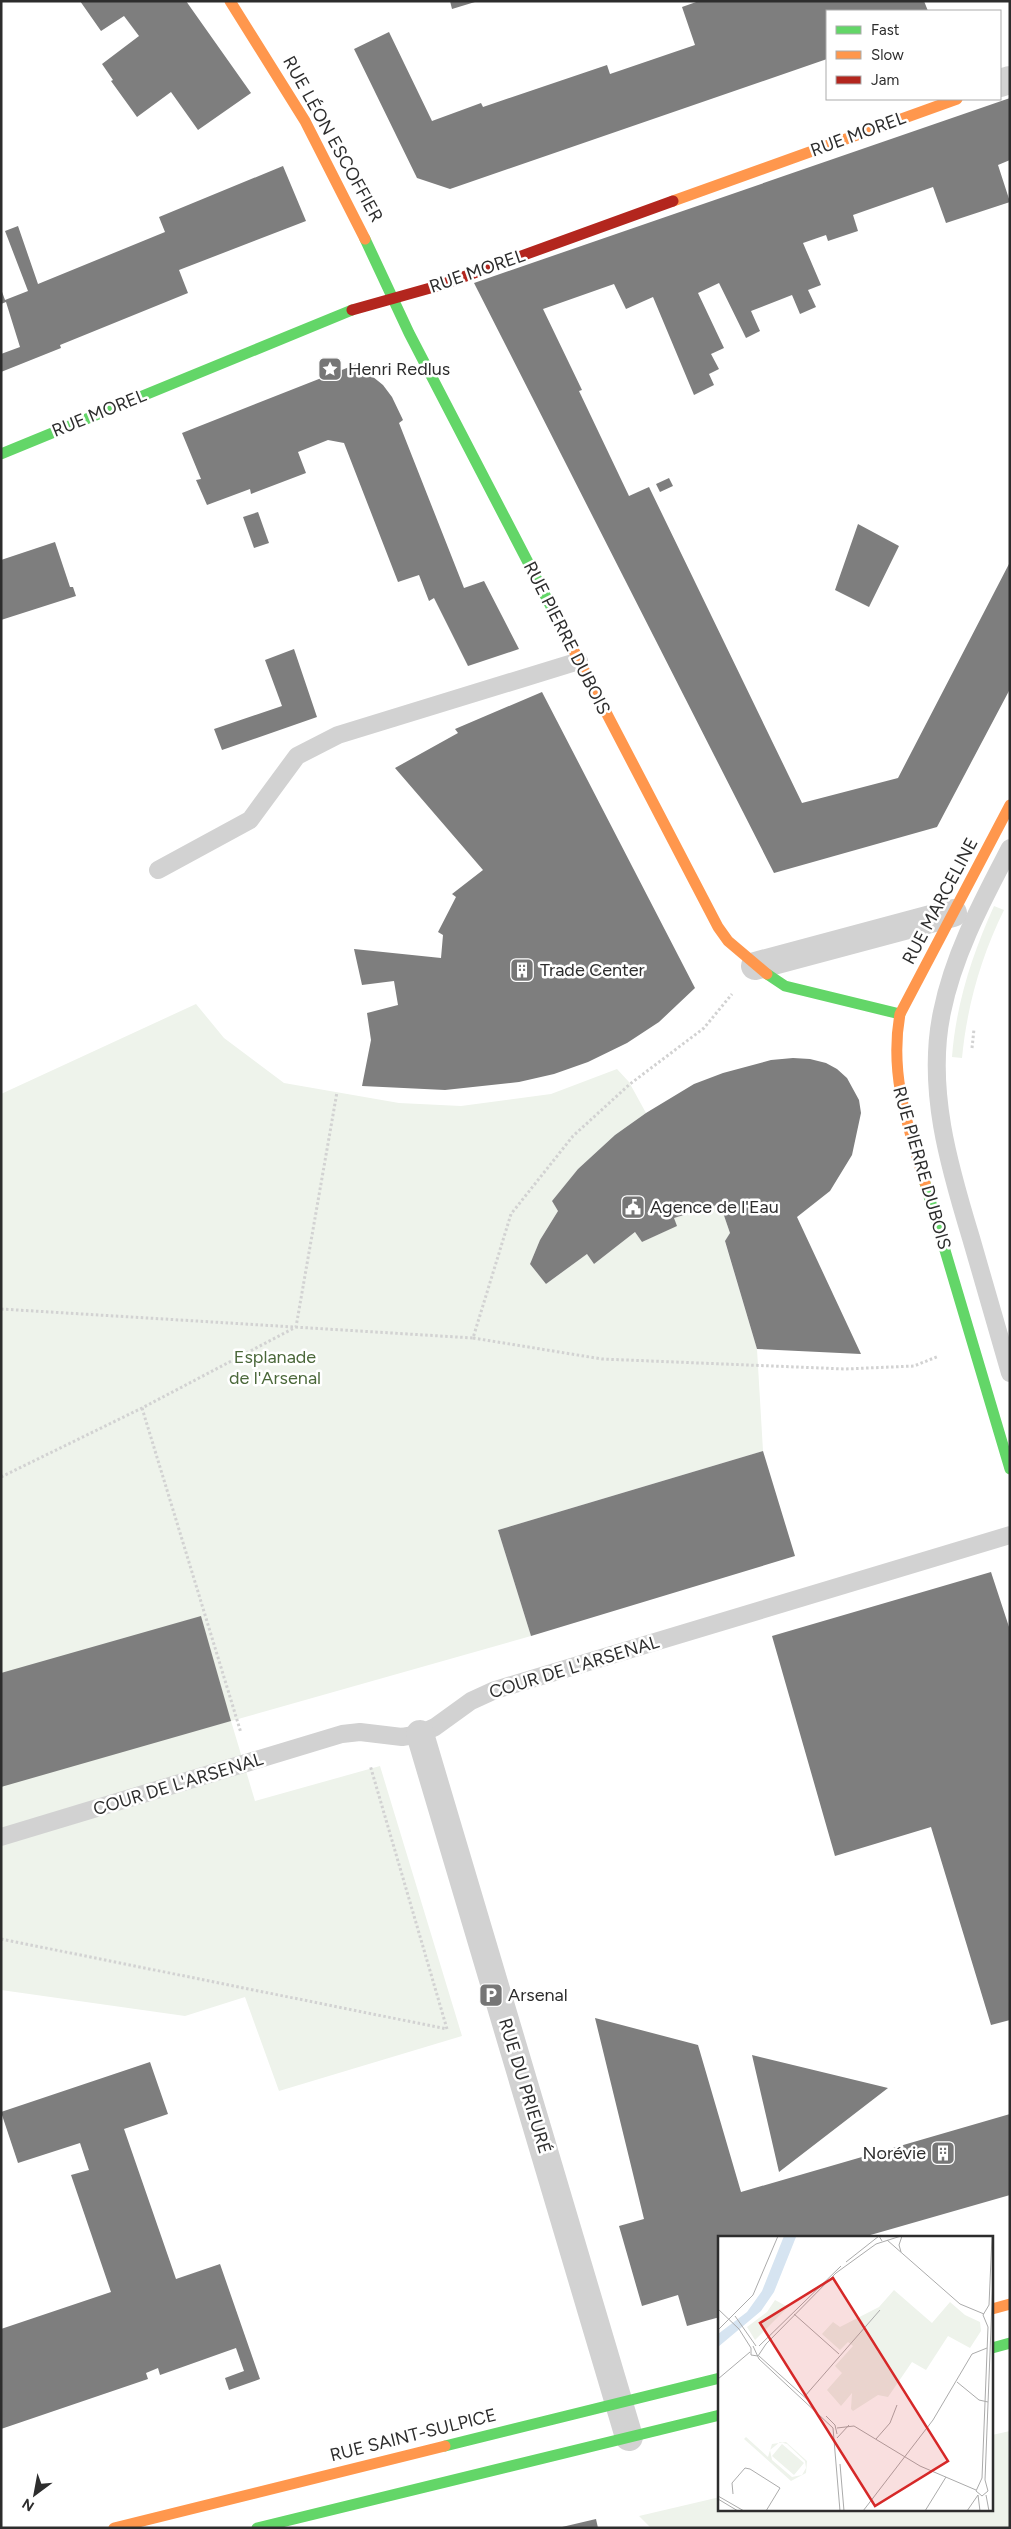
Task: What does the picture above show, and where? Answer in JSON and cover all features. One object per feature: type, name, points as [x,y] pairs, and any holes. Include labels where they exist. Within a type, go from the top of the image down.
[{"type":"street","name":"RUE LÉON ESCOFFIER","points":[[230,1],[264,50],[306,119],[372,247],[395,299]]},
{"type":"street","name":"RUE MOREL","points":[[1,454],[350,310],[441,285],[954,100]]},
{"type":"street","name":"RUE PIERRE DUBOIS","points":[[395,299],[409,332],[718,927],[728,941],[755,966],[785,986],[900,1014],[895,1037],[895,1072],[898,1095],[1010,1469]]},
{"type":"street","name":"RUE MARCELINE","points":[[900,1014],[1010,805]]},
{"type":"street","points":[[755,966],[953,914]]},
{"type":"street","name":"RUE DU PRIEURÉ","points":[[420,1734],[629,2437]]},
{"type":"street","points":[[994,2308],[1010,2304]]},
{"type":"street","points":[[994,2347],[1010,2343]]},
{"type":"street","name":"RUE SAINT-SULPICE","points":[[114,2528],[718,2379]]},
{"type":"street","points":[[257,2528],[718,2415]]},
{"type":"lane","points":[[158,870],[250,820],[297,756],[338,735],[580,661]]},
{"type":"lane","points":[[1010,848],[970,930],[947,988],[939,1031],[936,1072],[939,1105],[949,1160],[1010,1373]]},
{"type":"lane","name":"COUR DE L'ARSENAL","points":[[1,1837],[342,1734],[360,1732],[402,1737],[420,1734],[435,1727],[471,1701],[495,1690],[1010,1535]]},
{"type":"path","points":[[473,1338],[511,1214],[573,1136],[630,1084],[704,1028],[755,966]]},
{"type":"path","points":[[971,1051],[975,1022]]},
{"type":"path","points":[[296,1327],[337,1092]]},
{"type":"path","points":[[1,1309],[473,1338],[602,1359],[845,1369],[914,1366],[972,1342]]},
{"type":"path","points":[[1,1477],[142,1408],[296,1327]]},
{"type":"path","points":[[142,1408],[250,1763]]},
{"type":"path","points":[[1,1939],[447,2029],[360,1732]]},
{"type":"green space","points":[[994,906],[1004,910],[988,946],[976,982],[967,1020],[962,1058],[952,1057],[957,1018],[966,980]]},
{"type":"green space","name":"Esplanade de l'Arsenal","points":[[196,1004],[224,1038],[284,1083],[399,1103],[461,1106],[551,1094],[617,1069],[629,1082],[646,1113],[615,1135],[578,1169],[552,1201],[558,1211],[540,1240],[530,1264],[546,1284],[587,1254],[594,1264],[635,1232],[642,1242],[676,1226],[674,1218],[720,1204],[730,1233],[725,1242],[757,1349],[763,1451],[498,1530],[531,1636],[231,1721],[255,1801],[380,1766],[462,2036],[279,2091],[245,1997],[185,2016],[1,1990],[1,1094]]},
{"type":"green space","points":[[1010,2431],[1010,2528],[651,2528],[639,2516],[718,2497],[718,2512],[994,2512],[994,2435]]},
{"type":"building","points":[[80,1],[186,1],[251,93],[198,130],[171,92],[137,117],[111,81],[113,80],[102,64],[139,36],[124,16],[101,31]]},
{"type":"building","points":[[450,1],[475,1],[475,2],[452,9]]},
{"type":"building","points":[[699,1],[924,1],[928,10],[826,10],[826,59],[450,189],[417,178],[354,49],[389,32],[432,121],[481,103],[483,107],[607,65],[610,74],[695,45],[682,7]]},
{"type":"building","points":[[1010,98],[1010,160],[998,165],[1010,202],[946,223],[933,187],[853,215],[858,231],[828,241],[826,235],[803,243],[821,285],[808,290],[816,307],[800,314],[792,295],[751,311],[760,331],[746,338],[719,283],[698,293],[724,348],[711,354],[719,369],[709,374],[714,385],[694,395],[653,297],[626,309],[614,284],[543,309],[582,390],[579,391],[629,496],[649,487],[802,803],[898,778],[1010,562],[1010,689],[937,827],[774,873],[474,283]]},
{"type":"building","points":[[283,166],[306,221],[179,270],[188,293],[60,345],[61,348],[1,372],[1,354],[20,347],[6,302],[1,304],[1,289],[5,300],[28,291],[5,231],[18,226],[38,284],[165,232],[159,217]]},
{"type":"building","points":[[357,364],[383,385],[392,397],[403,420],[399,423],[464,588],[484,581],[519,649],[468,666],[434,598],[429,601],[419,575],[398,582],[344,443],[328,440],[298,452],[306,473],[251,494],[250,489],[207,505],[196,480],[201,479],[182,433]]},
{"type":"building","points":[[669,478],[673,486],[660,492],[656,484]]},
{"type":"building","points":[[258,512],[269,543],[254,548],[243,517]]},
{"type":"building","points":[[858,524],[899,546],[869,607],[835,590]]},
{"type":"building","points":[[55,542],[70,587],[73,587],[76,596],[1,620],[1,560]]},
{"type":"building","points":[[294,649],[317,717],[222,750],[214,729],[282,706],[265,660]]},
{"type":"building","name":"Trade Center","points":[[542,692],[695,988],[659,1022],[627,1043],[588,1062],[554,1074],[519,1082],[445,1090],[362,1086],[371,1040],[367,1013],[398,1005],[394,981],[362,985],[354,949],[441,958],[443,935],[438,932],[456,897],[452,894],[483,870],[395,768],[458,733],[455,729]]},
{"type":"building","name":"Agence de l'Eau","points":[[810,1059],[826,1063],[837,1069],[847,1078],[859,1100],[861,1113],[852,1155],[830,1191],[797,1217],[861,1354],[757,1349],[725,1241],[730,1233],[720,1204],[674,1218],[677,1226],[642,1242],[635,1232],[594,1264],[587,1254],[546,1284],[530,1264],[540,1240],[558,1211],[552,1201],[578,1169],[615,1135],[646,1113],[694,1084],[723,1073],[771,1060]]},
{"type":"building","points":[[763,1451],[795,1556],[531,1636],[498,1530]]},
{"type":"building","points":[[991,1572],[1010,1630],[1010,2020],[991,2025],[931,1827],[835,1856],[772,1636]]},
{"type":"building","points":[[201,1616],[231,1721],[1,1787],[1,1673]]},
{"type":"building","name":"Norévie","points":[[595,2018],[698,2045],[741,2192],[1010,2114],[1010,2195],[867,2236],[718,2236],[718,2318],[687,2326],[678,2295],[642,2306],[619,2226],[644,2219]]},
{"type":"building","points":[[752,2055],[888,2088],[779,2172]]},
{"type":"building","points":[[150,2062],[168,2114],[124,2129],[176,2279],[220,2264],[260,2379],[229,2390],[225,2378],[244,2371],[236,2348],[160,2375],[158,2368],[146,2373],[148,2379],[1,2429],[1,2329],[111,2292],[71,2175],[89,2170],[80,2143],[18,2163],[1,2112]]},
{"type":"building","points":[[596,2519],[598,2528],[562,2528],[562,2527]]},
{"type":"traffic: fast","points":[[365,239],[409,333],[573,649]]},
{"type":"traffic: fast","points":[[1,454],[352,310]]},
{"type":"traffic: fast","points":[[767,974],[785,986],[900,1014]]},
{"type":"traffic: fast","points":[[925,1183],[1010,1469]]},
{"type":"traffic: fast","points":[[994,2347],[1010,2343]]},
{"type":"traffic: fast","points":[[445,2446],[718,2378]]},
{"type":"traffic: fast","points":[[257,2528],[718,2415]]},
{"type":"traffic: slow","points":[[230,1],[305,121],[365,239]]},
{"type":"traffic: slow","points":[[673,201],[954,100]]},
{"type":"traffic: slow","points":[[573,649],[718,927],[728,941],[767,974]]},
{"type":"traffic: slow","points":[[925,1183],[902,1100],[897,1058],[900,1014],[1010,805]]},
{"type":"traffic: slow","points":[[994,2308],[1010,2304]]},
{"type":"traffic: slow","points":[[114,2528],[445,2446]]},
{"type":"traffic: jam","points":[[352,310],[441,285],[673,201]]},
{"type":"place","name":"Henri Redlus","points":[[330,369]]},
{"type":"place","name":"Trade Center","points":[[522,970]]},
{"type":"place","name":"Agence de l'Eau","points":[[633,1207]]},
{"type":"place","name":"Arsenal","points":[[491,1995]]},
{"type":"place","name":"Norévie","points":[[943,2153]]}]
